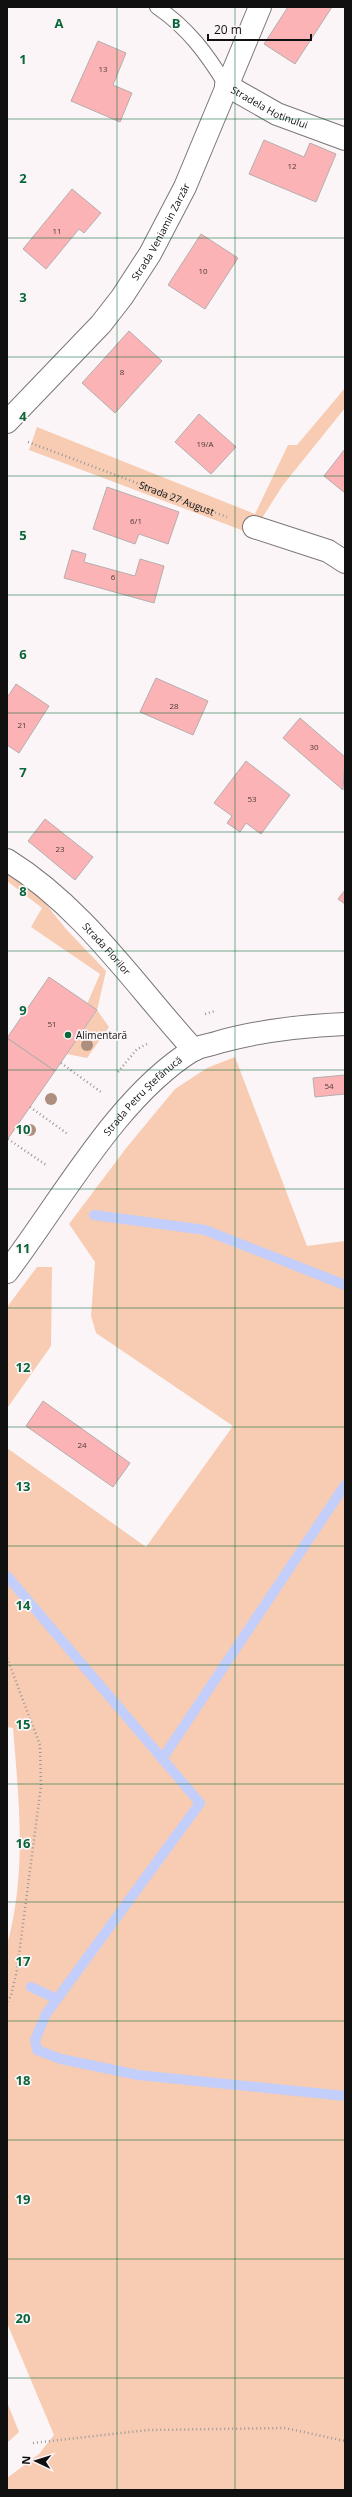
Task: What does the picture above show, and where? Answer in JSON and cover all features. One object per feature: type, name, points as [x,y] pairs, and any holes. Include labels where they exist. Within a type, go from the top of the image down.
[{"type":"street","name":"Strada Veniamin Zarzăr","points":[[7,422],[96,329],[122,297],[150,254],[185,187],[226,85],[260,7]]},
{"type":"street","name":"Stradela Hotinului","points":[[226,85],[277,114],[345,138]]},
{"type":"street","points":[[254,527],[328,551],[345,562]]},
{"type":"street","name":"Strada Florilor","points":[[7,860],[59,899],[90,928],[194,1050]]},
{"type":"street","name":"Strada Petru Ștefănucă","points":[[7,1272],[38,1231],[108,1130],[152,1082],[194,1050],[259,1032],[296,1026],[345,1024]]},
{"type":"lane","name":"Stradela Hotinului","points":[[157,7],[176,20],[194,38],[226,85]]},
{"type":"path","name":"Strada 27 August","points":[[22,440],[254,527]]},
{"type":"path","points":[[61,1063],[101,1092]]},
{"type":"path","points":[[30,1107],[69,1135]]},
{"type":"path","points":[[8,1139],[47,1166]]},
{"type":"path","points":[[7,1658],[40,1745],[41,1786],[17,1970],[11,1996],[7,2002]]},
{"type":"path","points":[[33,2443],[148,2430],[285,2428],[345,2441]]},
{"type":"shaded area","points":[[345,388],[345,408],[283,485],[252,534],[29,450],[37,427],[255,514],[288,445],[297,445]]},
{"type":"shaded area","points":[[7,873],[41,898],[66,929],[106,971],[97,1010],[109,1027],[87,1058],[67,1054],[97,1011],[87,1004],[100,974],[31,927],[42,908],[7,881]]},
{"type":"shaded area","points":[[235,1057],[307,1246],[345,1241],[345,2490],[7,2490],[7,2478],[39,2454],[54,2435],[7,2323],[7,1945],[17,1891],[20,1837],[13,1728],[7,1727],[7,1448],[146,1547],[233,1426],[96,1333],[91,1316],[95,1262],[69,1224],[127,1147],[175,1089],[207,1068]]},
{"type":"shaded area","points":[[37,1267],[52,1267],[51,1346],[8,1407],[7,1307]]},
{"type":"shaded area","points":[[7,2402],[19,2432],[7,2443]]},
{"type":"building","points":[[288,7],[332,7],[295,64],[264,44]]},
{"type":"building","points":[[98,41],[126,53],[113,85],[132,93],[120,122],[71,101]]},
{"type":"building","points":[[264,140],[304,157],[310,143],[336,154],[316,202],[249,174]]},
{"type":"building","points":[[72,189],[101,213],[84,233],[79,229],[46,269],[23,249]]},
{"type":"building","points":[[201,234],[238,258],[205,309],[168,285]]},
{"type":"building","points":[[129,331],[162,361],[115,413],[82,383]]},
{"type":"building","points":[[199,414],[236,447],[211,474],[175,442]]},
{"type":"building","points":[[345,449],[345,493],[324,476]]},
{"type":"building","points":[[107,487],[179,512],[168,544],[139,534],[135,544],[93,529]]},
{"type":"building","points":[[72,550],[86,554],[84,562],[135,576],[140,559],[164,566],[154,603],[64,578]]},
{"type":"building","points":[[156,678],[208,701],[193,735],[140,712]]},
{"type":"building","points":[[16,684],[49,706],[19,753],[7,745],[7,698]]},
{"type":"building","points":[[300,718],[345,757],[343,790],[283,738]]},
{"type":"building","points":[[246,761],[290,795],[261,834],[246,823],[240,832],[227,823],[232,816],[214,803]]},
{"type":"building","points":[[45,819],[93,857],[75,880],[28,841]]},
{"type":"building","points":[[345,890],[345,904],[338,899]]},
{"type":"building","points":[[49,977],[97,1010],[55,1071],[7,1038]]},
{"type":"building","points":[[7,1038],[55,1071],[7,1140]]},
{"type":"building","points":[[345,1075],[345,1094],[315,1097],[313,1078]]},
{"type":"building","points":[[43,1401],[130,1463],[113,1487],[26,1426]]},
{"type":"waterway","points":[[94,1215],[205,1230],[345,1285]]},
{"type":"waterway","points":[[162,1759],[345,1485]]},
{"type":"waterway","points":[[7,1576],[200,1803],[46,2014],[35,2040],[37,2050],[61,2059],[138,2075],[345,2096]]},
{"type":"waterway","points":[[31,1987],[57,1999]]},
{"type":"place","name":"Alimentară","points":[[68,1035]]}]
